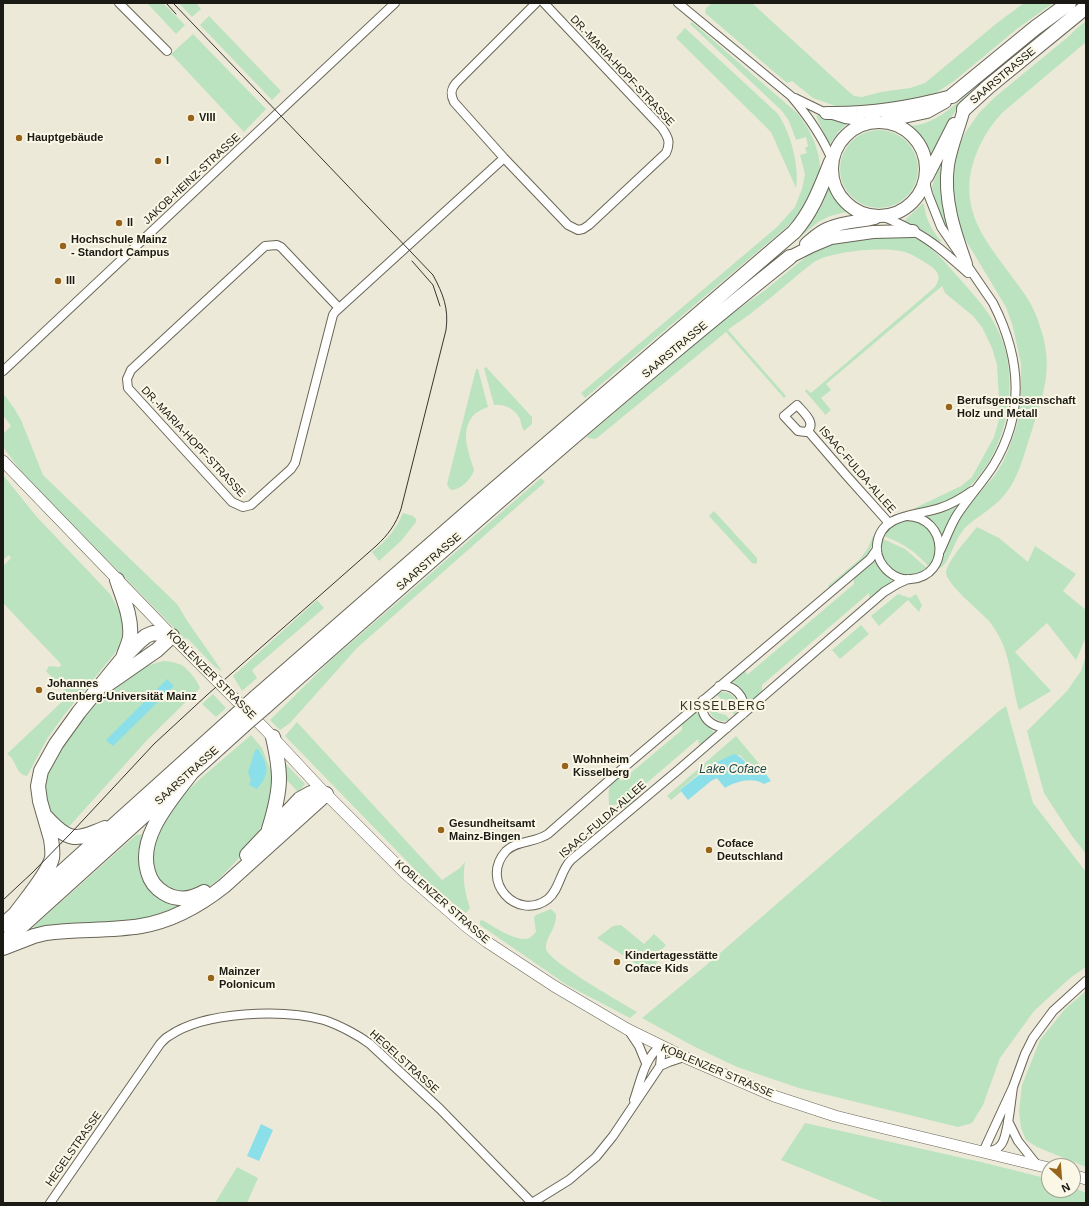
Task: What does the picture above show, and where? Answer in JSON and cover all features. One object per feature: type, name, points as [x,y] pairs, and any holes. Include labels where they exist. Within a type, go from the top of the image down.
[{"type":"highway","name":"SAARSTRASSE","points":[[952,96],[1029,32],[1069,3]]},
{"type":"highway","name":"SAARSTRASSE","points":[[964,109],[1086,6]]},
{"type":"highway","name":"SAARSTRASSE","points":[[261,702],[394,576],[794,232],[803,222],[811,209],[832,161]]},
{"type":"highway","name":"SAARSTRASSE","points":[[3,925],[116,823],[407,581],[627,390],[790,257]]},
{"type":"highway","points":[[117,580],[127,610],[130,628],[130,638],[123,658]]},
{"type":"highway","points":[[16,913],[45,872],[52,858],[51,839],[39,794],[39,780],[41,771],[56,744],[123,658],[146,636],[157,633],[172,636]]},
{"type":"highway","points":[[96,693],[157,650],[172,636]]},
{"type":"highway","name":"SAARSTRASSE","points":[[3,943],[192,772],[239,721]]},
{"type":"highway","points":[[269,831],[279,780],[278,760],[273,737]]},
{"type":"highway","points":[[192,772],[162,813],[148,839],[146,848],[146,867],[158,889],[168,895],[180,898],[198,896],[217,884],[229,874],[300,798],[311,793],[326,794]]},
{"type":"highway","points":[[3,948],[46,933],[142,926],[158,922],[186,910],[211,896],[224,886],[326,794]]},
{"type":"highway","points":[[45,815],[61,832],[73,837],[87,836],[116,823]]},
{"type":"main road","points":[[826,113],[870,112],[908,106],[952,96]]},
{"type":"main road","name":"SAARSTRASSE","points":[[875,123],[935,109],[952,96]]},
{"type":"main road","points":[[964,109],[948,165],[947,190],[952,218],[966,264]]},
{"type":"main road","name":"SAARSTRASSE","points":[[925,181],[954,123],[964,109]]},
{"type":"main road","points":[[875,123],[886,123],[896,126],[908,133],[918,143],[924,156],[925,181],[918,196],[908,206],[896,213],[880,217],[858,212],[846,203],[834,183],[832,161],[837,147],[850,132],[861,126],[875,123]]},
{"type":"main road","name":"SAARSTRASSE","points":[[790,257],[821,231],[837,225],[880,217]]},
{"type":"main road","points":[[790,257],[832,238],[873,232],[913,230]]},
{"type":"main road","name":"KOBLENZER STRASSE","points":[[3,461],[117,580],[216,679],[326,794],[405,873],[467,927],[487,942],[554,986],[627,1029],[684,1057],[774,1096],[867,1124],[1041,1166]]},
{"type":"street","points":[[119,3],[167,51]]},
{"type":"street","name":"JAKOB-HEINZ-STRASSE","points":[[3,371],[395,3]]},
{"type":"street","name":"DR.-MARIA-HOPF-STRASSE","points":[[536,3],[456,83],[452,91],[452,97],[454,102],[504,158],[568,225],[578,230],[589,225],[666,153],[669,142],[668,136],[662,128],[544,3]]},
{"type":"street","points":[[678,3],[791,96],[805,112],[817,130],[832,161]]},
{"type":"street","points":[[791,96],[826,113],[845,119],[875,123]]},
{"type":"street","name":"DR.-MARIA-HOPF-STRASSE","points":[[339,308],[281,247],[277,245],[265,246],[131,370],[127,379],[128,388],[232,502],[240,506],[247,506],[256,502],[291,470],[295,463],[333,315],[504,158]]},
{"type":"street","name":"ISAAC-FULDA-ALLEE","points":[[925,181],[928,194],[941,227],[975,279],[993,303],[1003,324],[1012,353],[1015,379],[1014,407],[1010,429],[997,458],[979,486],[957,516],[940,551],[937,561],[929,571],[920,577],[908,579],[884,592],[571,860],[563,872],[554,892],[548,898],[539,903],[528,905],[516,903],[504,895],[499,884],[497,873],[500,859],[509,849],[519,843],[538,839],[548,834],[719,686],[870,559],[877,549],[880,536],[889,523],[898,518],[946,506],[959,500],[979,486]]},
{"type":"street","name":"ISAAC-FULDA-ALLEE","points":[[880,217],[913,230],[934,244],[975,279]]},
{"type":"street","name":"ISAAC-FULDA-ALLEE","points":[[808,431],[889,523]]},
{"type":"street","name":"ISAAC-FULDA-ALLEE","points":[[907,516],[920,518],[930,525],[939,538],[940,551]]},
{"type":"street","points":[[877,549],[880,561],[886,569],[896,576],[908,579]]},
{"type":"street","points":[[719,686],[729,687],[740,694],[744,704],[743,714]]},
{"type":"street","points":[[703,700],[702,711],[707,721],[716,727],[726,728]]},
{"type":"street","points":[[983,1152],[1013,1087],[1025,1054],[1053,1011],[1086,981]]},
{"type":"street","name":"HEGELSTRASSE","points":[[50,1203],[160,1044],[169,1036],[192,1025],[220,1018],[246,1014],[280,1014],[324,1020],[360,1037],[370,1044],[440,1109],[532,1203]]},
{"type":"street","points":[[627,1029],[639,1046],[646,1063]]},
{"type":"street","points":[[632,1106],[646,1063],[660,1046]]},
{"type":"street","points":[[532,1203],[569,1180],[596,1157],[613,1136],[660,1066],[660,1046]]},
{"type":"street","points":[[660,1066],[684,1057]]},
{"type":"street","points":[[983,1152],[994,1150],[1002,1144],[1008,1120],[1013,1087]]},
{"type":"street","points":[[1008,1120],[1018,1142],[1038,1165]]},
{"type":"green space","points":[[147,3],[163,3],[185,25],[176,34]]},
{"type":"green space","points":[[179,3],[196,3],[201,9],[192,17]]},
{"type":"green space","points":[[712,3],[752,3],[848,91],[854,96],[862,97],[881,92],[910,88],[925,83],[997,23],[1024,3],[1053,3],[1018,28],[954,81],[933,95],[894,104],[841,108],[813,98],[792,81],[787,83],[705,13],[706,8]]},
{"type":"green space","points":[[209,16],[281,91],[272,100],[200,25]]},
{"type":"green space","points":[[1086,21],[1086,42],[1002,113],[983,140],[973,163],[969,189],[971,206],[976,221],[992,250],[1026,297],[1034,311],[1045,346],[1047,371],[1040,406],[1016,477],[1006,494],[999,501],[964,529],[945,563],[938,569],[955,526],[963,512],[995,475],[1003,462],[1015,431],[1021,399],[1021,364],[1013,327],[1006,307],[962,234],[956,217],[951,179],[957,150],[965,133],[979,113],[995,97]]},
{"type":"green space","points":[[692,22],[797,113],[806,125],[816,146],[820,161],[819,174],[811,195],[796,219],[585,398],[581,393],[777,227],[795,207],[802,189],[805,174],[800,155],[807,153],[805,148],[808,146],[806,137],[796,140],[789,121],[782,111],[690,24]]},
{"type":"green space","points":[[685,28],[777,113],[782,120],[793,149],[797,170],[796,188],[771,132],[676,38]]},
{"type":"green space","points":[[193,34],[266,109],[244,132],[171,54]]},
{"type":"green space","points":[[971,91],[972,92],[948,123],[931,159],[928,158],[921,141],[908,127],[928,122],[943,114]]},
{"type":"green space","points":[[818,115],[846,123],[846,125],[838,132],[830,144],[816,116]]},
{"type":"green space","points":[[879,130],[894,133],[901,137],[911,147],[915,154],[918,169],[915,184],[911,191],[901,201],[894,205],[879,208],[864,205],[857,201],[847,191],[843,184],[840,169],[843,154],[847,147],[857,137],[864,133]]},
{"type":"green space","points":[[950,141],[947,160],[955,235],[948,234],[935,204],[932,186]]},
{"type":"green space","points":[[831,181],[837,195],[850,211],[830,216],[818,222],[603,404],[790,243]]},
{"type":"green space","points":[[923,203],[926,215],[934,232],[941,241],[940,243],[927,233],[904,221]]},
{"type":"green space","points":[[903,234],[920,241],[927,246],[971,291],[992,319],[1000,335],[1006,354],[1009,375],[1009,396],[1006,417],[1000,438],[992,457],[980,475],[967,489],[955,498],[928,508],[914,511],[913,509],[961,486],[972,477],[994,437],[1000,416],[997,365],[992,348],[982,327],[973,316],[945,293],[942,286],[826,384],[831,390],[821,398],[831,410],[825,415],[805,391],[806,389],[811,393],[935,287],[939,277],[935,269],[905,252],[896,250],[885,249],[845,252],[822,258],[814,262],[752,313],[728,330],[786,396],[784,398],[726,332],[597,438],[588,438],[587,436],[726,318],[764,291],[812,252],[834,243]]},
{"type":"green space","points":[[486,367],[532,417],[532,424],[524,431],[520,419],[515,412],[506,406],[494,405],[484,368]]},
{"type":"green space","points":[[476,369],[478,369],[488,407],[474,415],[468,423],[466,436],[468,450],[474,470],[473,473],[462,486],[451,490],[447,484]]},
{"type":"green space","points":[[3,393],[21,420],[43,475],[177,604],[222,671],[215,667],[188,639],[184,638],[23,474],[3,447],[3,434],[11,426],[3,415]]},
{"type":"green space","points":[[3,475],[36,516],[110,594],[122,616],[124,623],[120,644],[115,653],[64,715],[47,739],[27,776],[20,773],[13,760],[7,754],[69,695],[46,671],[49,666],[61,666],[60,663],[3,603],[3,566],[11,558],[9,555],[3,560]]},
{"type":"green space","points":[[541,478],[545,482],[357,648],[290,723],[280,730],[270,720],[331,660]]},
{"type":"green space","points":[[962,501],[942,538],[935,526],[923,517],[924,515]]},
{"type":"green space","points":[[714,511],[757,558],[756,564],[752,563],[709,516]]},
{"type":"green space","points":[[403,513],[413,516],[416,519],[416,522],[401,541],[379,561],[372,552],[390,535]]},
{"type":"green space","points":[[908,520],[920,523],[929,529],[933,534],[936,552],[930,566],[928,566],[908,548],[884,536],[894,525]]},
{"type":"green space","points":[[977,527],[999,538],[1028,562],[1035,546],[1076,574],[1063,591],[1086,610],[1086,637],[1076,660],[1047,623],[1015,652],[1051,691],[1019,710],[1009,664],[1002,642],[989,621],[957,590],[947,577],[946,572],[951,561]]},
{"type":"green space","points":[[873,536],[876,537],[867,556],[830,588],[828,586],[860,559],[868,548]]},
{"type":"green space","points":[[883,539],[905,549],[927,568],[918,573],[908,575],[891,569],[885,563],[881,555],[880,547]]},
{"type":"green space","points":[[875,558],[894,579],[870,602],[869,593],[762,685],[762,694],[757,698],[749,700],[731,679],[745,668],[747,675],[854,584],[854,574]]},
{"type":"green space","points":[[898,594],[910,598],[916,594],[922,605],[919,612],[908,600],[879,626],[871,616]]},
{"type":"green space","points":[[317,600],[324,608],[252,670],[257,678],[242,691],[233,676]]},
{"type":"green space","points":[[861,625],[869,634],[840,659],[832,650]]},
{"type":"green space","points":[[1086,655],[1086,854],[1072,836],[1044,793],[1027,731],[1067,691],[1081,671]]},
{"type":"green space","points":[[163,661],[182,665],[191,674],[200,688],[148,739],[65,831],[56,820],[47,800],[45,785],[51,764],[75,727],[103,696],[137,670]]},
{"type":"green space","points":[[723,692],[731,695],[736,700],[737,712],[735,716],[731,710],[731,705],[728,700],[721,699],[716,694]]},
{"type":"green space","points":[[213,694],[226,708],[216,717],[202,704]]},
{"type":"green space","points":[[711,698],[716,703],[715,708],[718,713],[726,715],[730,720],[720,720],[712,716],[709,708]]},
{"type":"green space","points":[[1006,706],[1033,803],[1086,872],[1086,967],[1070,978],[1034,1011],[1000,1058],[983,1105],[972,1123],[958,1127],[799,1088],[737,1067],[693,1046],[642,1018],[704,967]]},
{"type":"green space","points":[[695,710],[715,734],[700,747],[698,739],[635,793],[636,803],[632,806],[626,807],[609,805],[609,789],[612,783],[619,776],[621,781],[682,730],[682,722]]},
{"type":"green space","points":[[297,722],[442,880],[460,868],[465,862],[464,885],[470,908],[466,913],[432,887],[285,736]]},
{"type":"green space","points":[[251,735],[262,748],[275,781],[265,818],[259,831],[243,854],[218,880],[205,889],[173,893],[153,877],[152,842],[156,832],[179,799]]},
{"type":"green space","points":[[736,736],[767,773],[761,775],[756,773],[740,755],[731,756],[715,763],[701,772],[671,800],[667,796]]},
{"type":"green space","points":[[282,760],[305,784],[298,792],[283,776]]},
{"type":"green space","points":[[143,834],[138,859],[141,870],[182,904],[161,914],[139,920],[41,930],[33,927],[136,835]]},
{"type":"green space","points":[[551,909],[556,914],[556,921],[546,945],[546,949],[550,955],[587,982],[637,1012],[630,1018],[567,985],[480,925],[480,921],[482,920],[508,935],[527,939],[536,932],[534,918],[536,915]]},
{"type":"green space","points":[[621,925],[644,944],[654,934],[666,945],[657,955],[660,958],[650,973],[597,938],[613,926]]},
{"type":"green space","points":[[1086,991],[1086,1167],[1081,1165],[1081,1158],[1064,1158],[1037,1147],[1026,1140],[1021,1128],[1019,1111],[1022,1085],[1040,1040],[1065,1009]]},
{"type":"green space","points":[[805,1123],[981,1162],[1041,1177],[1041,1198],[1081,1198],[1081,1191],[1086,1193],[1086,1203],[883,1203],[781,1160]]},
{"type":"green space","points":[[237,1167],[258,1178],[247,1203],[215,1203]]},
{"type":"water","points":[[167,679],[174,686],[113,746],[106,740]]},
{"type":"water","points":[[258,749],[266,765],[266,774],[257,789],[249,785],[251,779],[248,773],[255,750]]},
{"type":"water","name":"Lake Coface","points":[[734,754],[742,759],[756,773],[766,774],[771,781],[764,784],[750,780],[734,783],[725,788],[717,778],[711,781],[688,800],[680,790],[714,763]]},
{"type":"water","points":[[261,1124],[273,1130],[259,1161],[247,1156]]},
{"type":"tram line","points":[[166,3],[176,14]]},
{"type":"tram line","points":[[3,900],[72,832],[154,744],[207,695],[376,546],[388,533],[397,520],[401,509],[446,330],[446,308],[440,289],[433,275],[173,3]]},
{"type":"tram line","points":[[412,261],[433,285],[440,306]]},
{"type":"place","name":"VIII","points":[[191,118]]},
{"type":"place","name":"Hauptgebäude","points":[[19,138]]},
{"type":"place","name":"I","points":[[158,161]]},
{"type":"place","name":"II","points":[[119,223]]},
{"type":"place","name":"Hochschule Mainz - Standort Campus","points":[[63,246]]},
{"type":"place","name":"III","points":[[58,281]]},
{"type":"place","name":"Berufsgenossenschaft Holz und Metall","points":[[949,407]]},
{"type":"place","name":"Johannes Gutenberg-Universität Mainz","points":[[39,690]]},
{"type":"place","name":"Wohnheim Kisselberg","points":[[565,766]]},
{"type":"place","name":"Gesundheitsamt Mainz-Bingen","points":[[441,830]]},
{"type":"place","name":"Coface Deutschland","points":[[709,850]]},
{"type":"place","name":"Kindertagesstätte Coface Kids","points":[[617,962]]},
{"type":"place","name":"Mainzer Polonicum","points":[[211,978]]},
{"type":"district","name":"KISSELBERG","points":[[723,707]]}]
